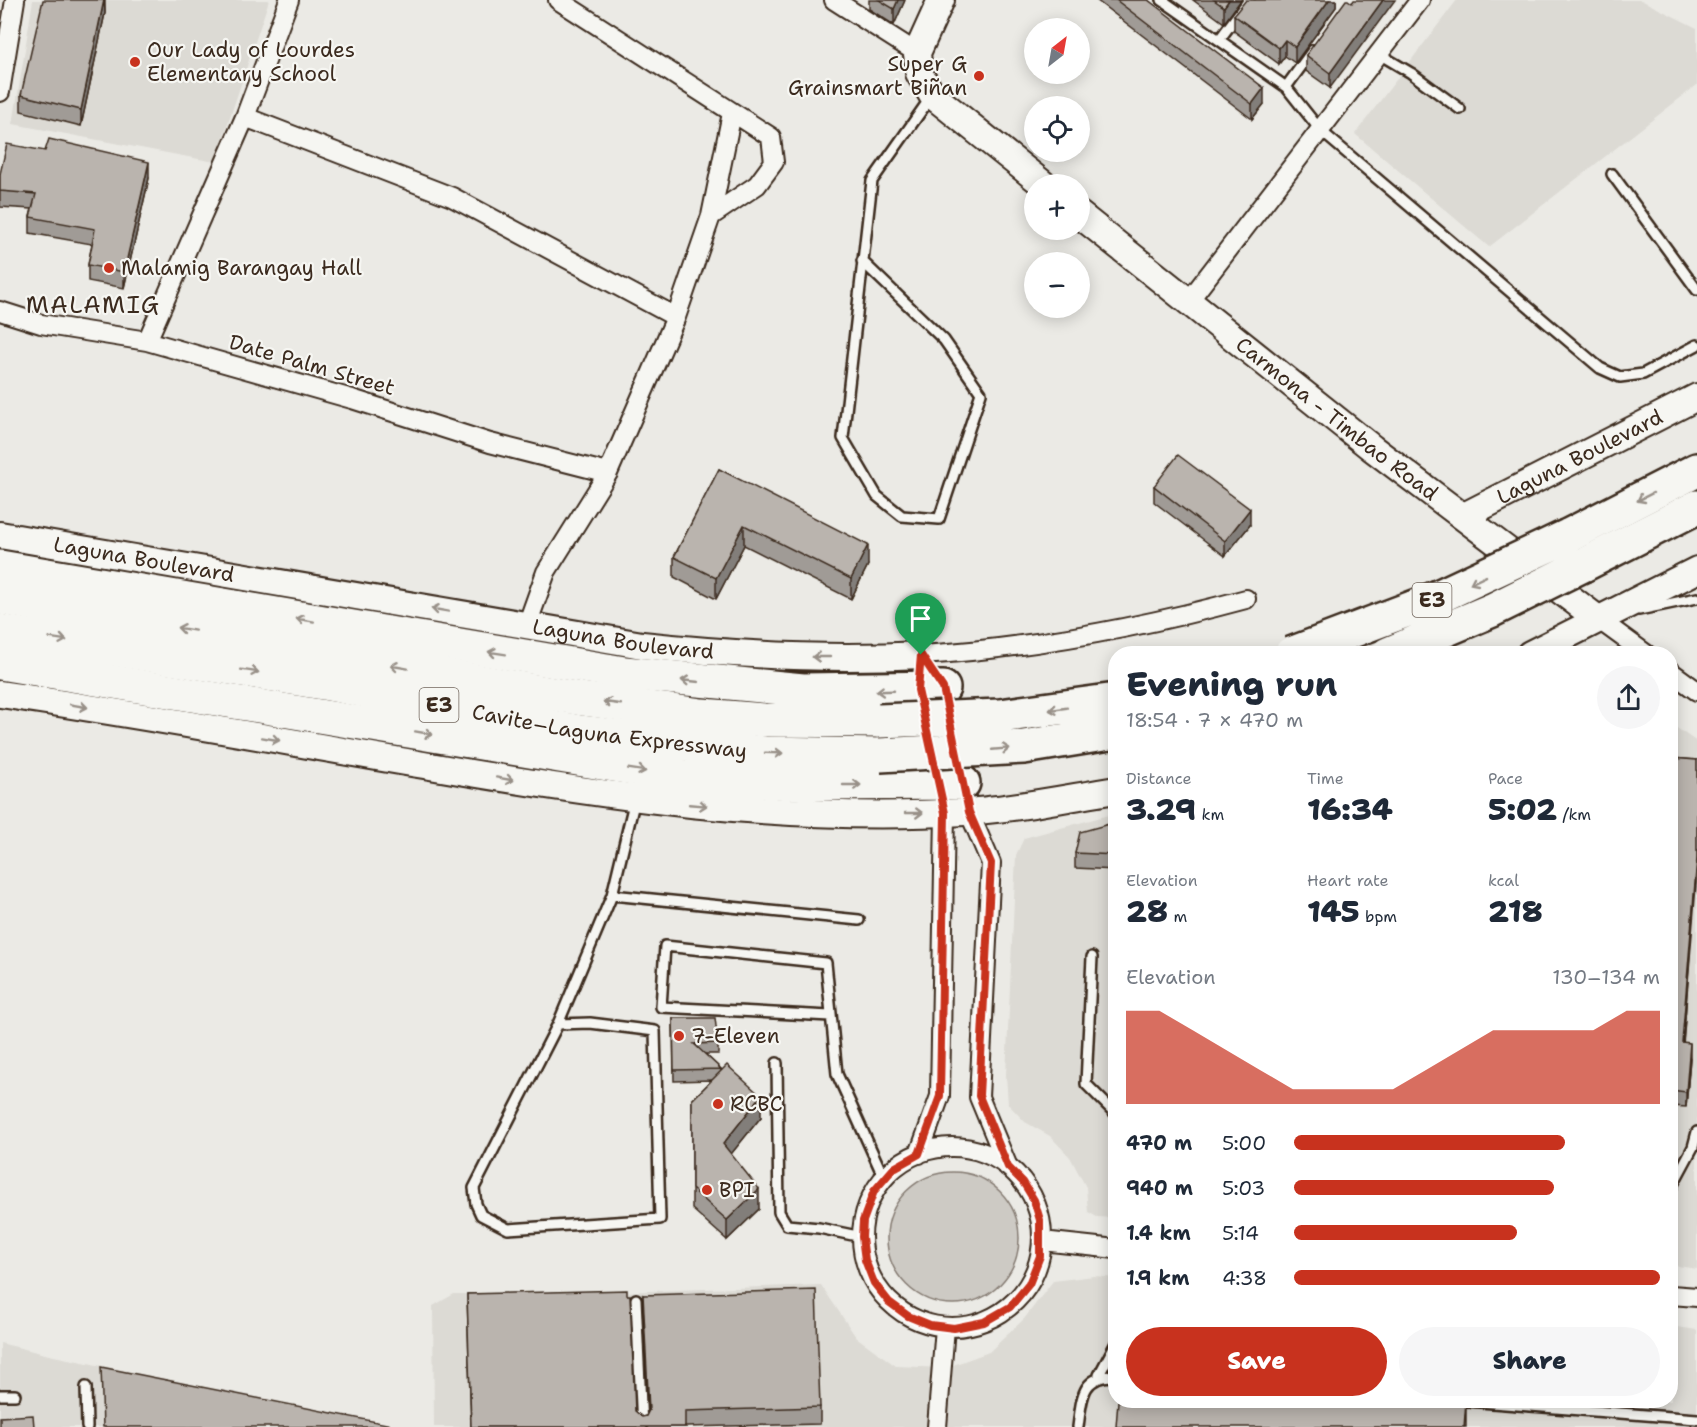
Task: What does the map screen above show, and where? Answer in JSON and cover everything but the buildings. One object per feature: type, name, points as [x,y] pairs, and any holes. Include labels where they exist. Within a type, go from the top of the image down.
[{"type":"highway","name":"E3","points":[[1312,646],[1422,604],[1568,536],[1697,470]]},
{"type":"highway","name":"E3","points":[[1407,646],[1492,610],[1697,507]]},
{"type":"highway","points":[[0,567],[624,673],[803,690],[930,689]]},
{"type":"highway","name":"Cavite–Laguna Expressway","points":[[0,598],[582,699],[702,715],[764,720],[879,721],[1000,716],[1108,701]]},
{"type":"highway","name":"Cavite–Laguna Expressway","points":[[0,631],[329,684],[580,732],[764,753],[880,755],[1023,747],[1108,733]]},
{"type":"highway","points":[[0,663],[665,774],[954,798]]},
{"type":"main road","points":[[941,0],[917,53],[919,73],[932,95],[1031,174]]},
{"type":"main road","name":"Carmona - Timbao Road","points":[[1090,223],[1372,448],[1598,619]]},
{"type":"main road","name":"Laguna Boulevard","points":[[1464,516],[1697,397]]},
{"type":"main road","name":"Laguna Boulevard","points":[[0,536],[642,645],[738,654],[857,658],[921,655]]},
{"type":"main road","points":[[1546,646],[1697,570]]},
{"type":"main road","points":[[921,655],[954,798]]},
{"type":"main road","points":[[0,694],[635,799],[756,810],[1108,790]]},
{"type":"street","points":[[1,84],[15,0]]},
{"type":"street","points":[[147,341],[245,117],[289,0]]},
{"type":"street","points":[[558,0],[771,137],[774,162],[758,185],[711,216]]},
{"type":"street","points":[[834,0],[917,53]]},
{"type":"street","points":[[1188,302],[1420,0]]},
{"type":"street","points":[[527,625],[546,572],[608,473],[676,316],[711,216],[732,113]]},
{"type":"street","points":[[245,117],[452,197],[676,316]]},
{"type":"street","name":"Date Palm Street","points":[[0,311],[41,324],[147,341],[352,399],[490,443],[608,473]]},
{"type":"street","name":"Laguna Boulevard","points":[[921,655],[1021,646],[1171,619],[1246,598]]},
{"type":"street","points":[[1598,619],[1635,646]]},
{"type":"street","points":[[1678,677],[1697,691]]},
{"type":"street","points":[[919,1154],[940,1096],[954,798]]},
{"type":"street","points":[[954,798],[991,863],[979,1096],[1008,1167]]},
{"type":"street","points":[[945,1148],[971,1150],[1008,1167],[1023,1182],[1034,1200],[1040,1220],[1042,1242],[1040,1256],[1033,1278],[1020,1296],[1010,1307],[984,1322],[969,1326],[930,1325],[908,1316],[889,1302],[874,1283],[868,1268],[862,1237],[867,1206],[884,1178],[900,1164],[919,1154],[945,1148]]},
{"type":"street","points":[[1042,1242],[1108,1248]]},
{"type":"street","points":[[1678,1296],[1697,1297]]},
{"type":"street","points":[[937,1427],[945,1327]]},
{"type":"lane","points":[[1162,0],[1286,87],[1321,131],[1600,368],[1620,376],[1643,374],[1697,345]]},
{"type":"lane","points":[[1219,40],[1249,0]]},
{"type":"lane","points":[[1286,87],[1321,38]]},
{"type":"lane","points":[[1378,54],[1411,73],[1460,109]]},
{"type":"lane","points":[[862,261],[944,340],[981,393],[939,519],[902,516],[877,496],[843,438],[862,261],[872,181],[932,95]]},
{"type":"lane","points":[[1612,174],[1697,290]]},
{"type":"lane","points":[[1598,619],[1697,598]]},
{"type":"lane","points":[[558,1024],[590,1023],[655,1031],[660,1219],[508,1229],[481,1215],[476,1204],[474,1188],[558,1024],[612,896],[635,799]]},
{"type":"lane","points":[[612,896],[859,920]]},
{"type":"lane","points":[[830,1016],[661,1006],[665,946],[826,963],[837,1074],[884,1178]]},
{"type":"lane","points":[[1092,957],[1086,1084],[1108,1106]]},
{"type":"lane","points":[[777,1063],[779,1212],[787,1225],[819,1228],[862,1237]]},
{"type":"lane","points":[[1678,1175],[1693,1147],[1697,1132]]},
{"type":"lane","points":[[636,1299],[642,1427]]},
{"type":"lane","points":[[1078,1427],[1082,1399],[1090,1381],[1099,1375],[1108,1358]]},
{"type":"lane","points":[[1099,1375],[1108,1376]]},
{"type":"lane","points":[[86,1387],[87,1427]]},
{"type":"lane","points":[[0,1395],[15,1395]]},
{"type":"lane","points":[[1608,1408],[1697,1419]]},
{"type":"shaded area","name":"Our Lady of Lourdes Elementary School","points":[[33,0],[269,0],[215,162],[13,124]]},
{"type":"shaded area","points":[[1457,0],[1641,0],[1697,28],[1697,85],[1489,247],[1355,134]]},
{"type":"shaded area","points":[[1678,729],[1697,742],[1697,1269],[1678,1266]]},
{"type":"shaded area","points":[[1108,815],[1108,1218],[1097,1217],[1088,1212],[1086,1187],[1070,1157],[1050,1136],[1025,1122],[1008,1104],[1006,1075],[1016,855],[1024,838]]},
{"type":"shaded area","points":[[953,1172],[978,1177],[999,1192],[1014,1213],[1019,1238],[1014,1263],[999,1284],[978,1299],[953,1304],[928,1299],[907,1284],[892,1263],[887,1238],[892,1213],[907,1192],[928,1177]]},
{"type":"shaded area","points":[[1094,1276],[1108,1277],[1108,1408],[1678,1408],[1678,1327],[1697,1330],[1697,1427],[434,1427],[433,1306],[454,1294],[564,1294],[821,1285],[856,1337],[896,1366],[945,1368],[989,1352],[1024,1319],[1053,1281]]},
{"type":"shaded area","points":[[0,1343],[49,1355],[395,1427],[0,1427]]},
{"type":"place","name":"Our Lady of Lourdes Elementary School","points":[[135,62]]},
{"type":"place","name":"Super G Grainsmart Biñan","points":[[979,76]]},
{"type":"place","name":"Malamig Barangay Hall","points":[[109,268]]},
{"type":"place","name":"7-Eleven","points":[[679,1036]]},
{"type":"place","name":"RCBC","points":[[718,1104]]},
{"type":"place","name":"BPI","points":[[707,1190]]},
{"type":"district","name":"MALAMIG","points":[[93,305]]},
{"type":"route","points":[[921,655],[943,688],[969,812],[991,863],[979,1096],[1008,1167],[1023,1182],[1034,1200],[1040,1220],[1042,1242],[1036,1271],[1029,1284],[1010,1307],[984,1322],[954,1328],[930,1325],[908,1316],[889,1302],[874,1283],[865,1260],[862,1237],[863,1221],[874,1191],[894,1168],[919,1154],[940,1096],[945,813],[918,690],[921,655]]}]
